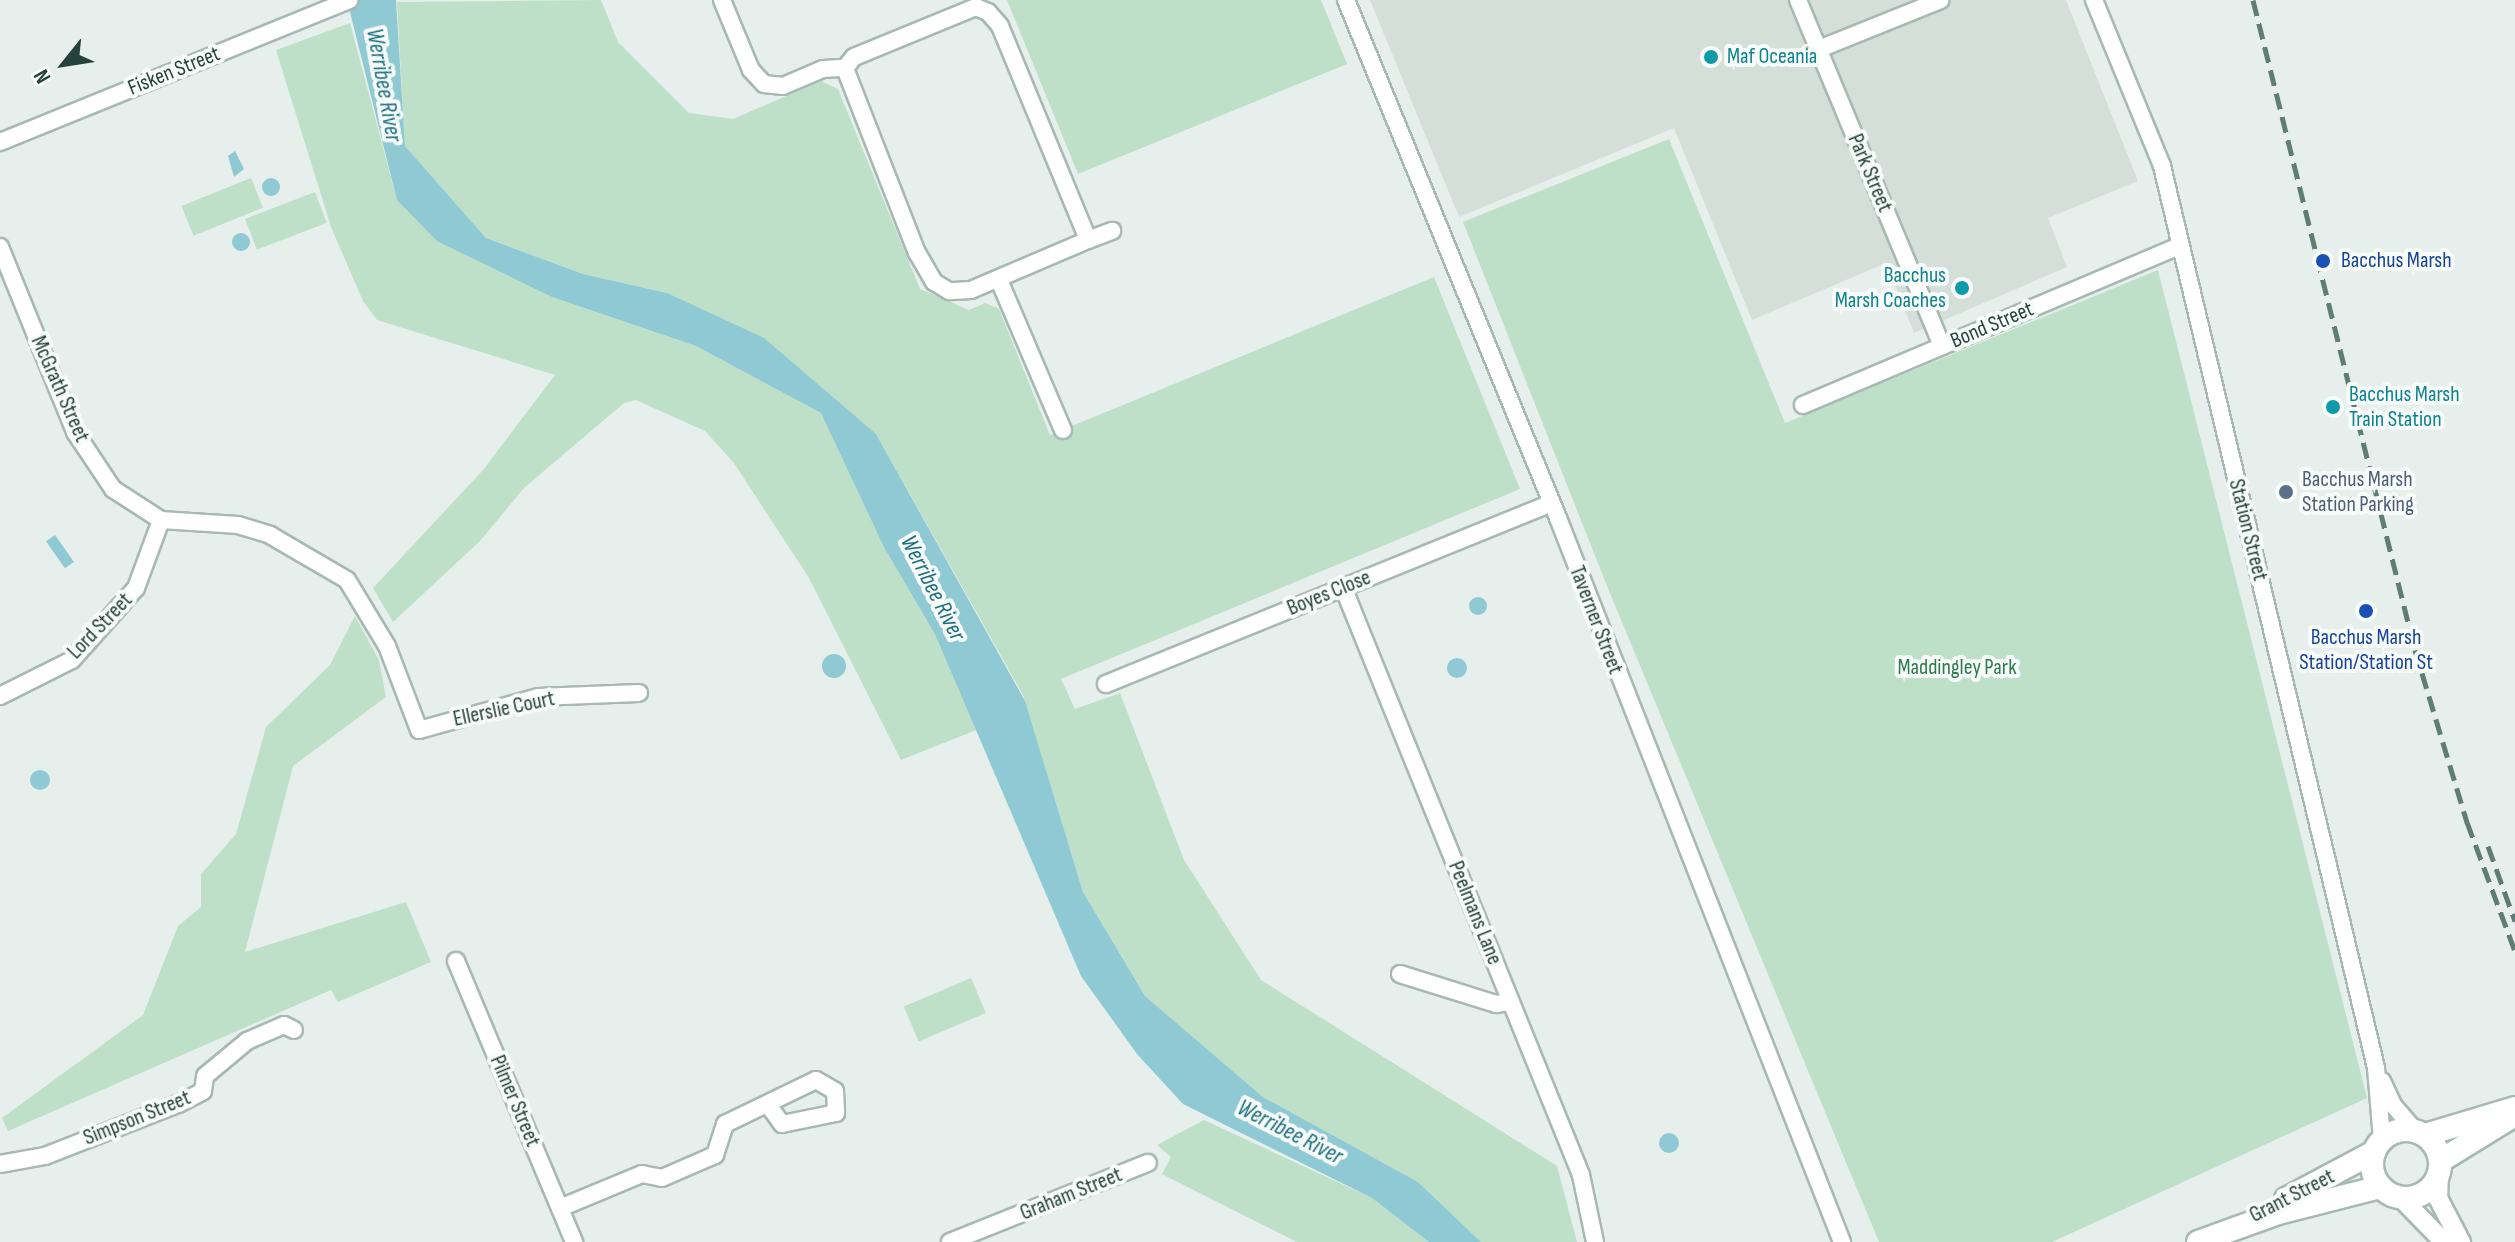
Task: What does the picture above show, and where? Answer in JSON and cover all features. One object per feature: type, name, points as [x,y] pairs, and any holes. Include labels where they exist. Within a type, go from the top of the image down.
[{"type":"main road","points":[[2515,1108],[2421,1133],[2398,1131],[2378,1145],[2373,1173],[2380,1187],[2401,1198],[2424,1193],[2440,1167],[2515,1116]]},
{"type":"main road","points":[[2421,1133],[2440,1167]]},
{"type":"main road","name":"Grant Street","points":[[2204,1240],[2378,1145]]},
{"type":"main road","name":"Grant Street","points":[[2204,1240],[2328,1198],[2380,1187]]},
{"type":"street","points":[[722,0],[751,70],[764,84],[783,86],[823,69],[845,68],[854,57],[971,9],[988,12],[1000,26],[1088,240]]},
{"type":"street","name":"Taverner Street","points":[[1346,0],[1552,503],[1842,1242]]},
{"type":"street","name":"Park Street","points":[[1798,0],[1942,346]]},
{"type":"street","points":[[1819,49],[1941,0]]},
{"type":"street","name":"Station Street","points":[[2094,0],[2162,166],[2376,1068],[2393,1105],[2421,1133]]},
{"type":"street","name":"Fisken Street","points":[[0,142],[342,3]]},
{"type":"street","points":[[845,68],[923,268],[949,291],[999,280],[1112,231]]},
{"type":"street","name":"Bond Street","points":[[1803,405],[2180,246]]},
{"type":"street","name":"McGrath Street","points":[[0,247],[75,432],[113,489],[161,520],[238,525],[270,535],[347,580],[387,646],[419,730]]},
{"type":"street","points":[[999,280],[1063,430]]},
{"type":"street","name":"Boyes Close","points":[[1106,684],[1552,503]]},
{"type":"street","name":"Lord Street","points":[[0,696],[72,660],[136,588],[161,520]]},
{"type":"street","name":"Peelmans Lane","points":[[1343,587],[1581,1175],[1595,1242]]},
{"type":"street","name":"Ellerslie Court","points":[[419,730],[538,697],[639,693]]},
{"type":"street","name":"Pilmer Street","points":[[456,961],[574,1242]]},
{"type":"street","points":[[1400,974],[1496,1004],[1511,1002]]},
{"type":"street","name":"Simpson Street","points":[[0,1164],[45,1156],[178,1104],[203,1091],[205,1076],[247,1041],[284,1025],[294,1030]]},
{"type":"street","name":"Station Street","points":[[2376,1068],[2378,1145]]},
{"type":"street","points":[[560,1208],[642,1174],[662,1178],[715,1155],[725,1124],[768,1105]]},
{"type":"street","name":"Graham Street","points":[[950,1242],[1148,1163]]},
{"type":"street","points":[[2440,1167],[2438,1198],[2461,1242]]},
{"type":"street","points":[[2401,1198],[2444,1242]]},
{"type":"shaded area","points":[[1370,0],[2066,0],[2138,181],[2048,218],[2067,267],[1914,333],[1886,263],[1752,320],[1674,128],[1459,217]]},
{"type":"green space","points":[[601,0],[618,42],[689,113],[733,119],[821,81],[838,89],[920,289],[969,310],[985,303],[999,309],[1050,435],[1434,277],[1520,489],[1061,679],[1075,709],[1120,693],[1184,860],[1261,980],[1557,1166],[1577,1242],[1481,1242],[1418,1182],[1263,1097],[1145,996],[1083,892],[1023,695],[876,434],[667,293],[583,274],[486,238],[405,146],[397,2]]},
{"type":"green space","points":[[1007,0],[1321,0],[1347,64],[1078,174]]},
{"type":"green space","points":[[350,23],[397,200],[552,297],[696,346],[821,413],[989,725],[901,760],[809,578],[734,463],[705,431],[636,400],[624,403],[524,488],[480,541],[393,622],[373,588],[483,470],[555,375],[377,320],[363,301],[331,227],[276,50]]},
{"type":"green space","name":"Maddingley Park","points":[[1669,139],[1785,423],[2158,270],[2367,1098],[2052,1242],[1879,1242],[1607,586],[1463,222]]},
{"type":"green space","points":[[251,178],[263,208],[193,236],[181,206]]},
{"type":"green space","points":[[315,192],[327,223],[257,250],[245,219]]},
{"type":"green space","points":[[355,616],[379,660],[386,697],[293,766],[245,952],[406,902],[431,962],[338,1002],[331,990],[8,1131],[2,1118],[143,1015],[178,926],[201,907],[201,874],[236,834],[266,727],[330,665]]},
{"type":"green space","points":[[971,978],[986,1013],[919,1042],[904,1007]]},
{"type":"green space","points":[[1204,1120],[1372,1198],[1429,1242],[1297,1242],[1162,1174],[1171,1157],[1157,1145]]},
{"type":"water","name":"Werribee River","points":[[347,0],[396,0],[405,146],[486,238],[583,274],[667,293],[764,338],[876,434],[1025,701],[1083,892],[1145,996],[1263,1097],[1418,1182],[1481,1242],[1429,1242],[1372,1198],[1183,1104],[1137,1054],[1081,976],[935,634],[884,547],[821,413],[696,346],[552,297],[437,241],[397,200]]},
{"type":"water","points":[[235,151],[244,169],[234,177],[228,156]]},
{"type":"water","points":[[271,178],[280,187],[271,196],[262,187]]},
{"type":"water","points":[[241,233],[250,242],[241,251],[232,242]]},
{"type":"water","points":[[55,535],[74,562],[65,568],[46,541]]},
{"type":"water","points":[[1478,597],[1487,606],[1478,615],[1469,606]]},
{"type":"water","points":[[834,654],[843,657],[846,666],[843,675],[834,678],[825,675],[822,666],[825,657]]},
{"type":"water","points":[[1457,658],[1464,661],[1467,668],[1464,675],[1457,678],[1450,675],[1447,668],[1450,661]]},
{"type":"water","points":[[40,770],[47,773],[50,780],[47,787],[40,790],[33,787],[30,780],[33,773]]},
{"type":"water","points":[[1669,1133],[1676,1136],[1679,1143],[1676,1150],[1669,1153],[1662,1150],[1659,1143],[1662,1136]]},
{"type":"railway","points":[[2253,0],[2415,650],[2467,822],[2515,951]]},
{"type":"railway","points":[[2488,846],[2515,921]]},
{"type":"place","name":"Maf Oceania","points":[[1711,57]]},
{"type":"place","name":"Bacchus Marsh","points":[[2323,261]]},
{"type":"place","name":"Bacchus Marsh Coaches","points":[[1962,288]]},
{"type":"place","name":"Bacchus Marsh Train Station","points":[[2333,407]]},
{"type":"place","name":"Bacchus Marsh Station Parking","points":[[2286,492]]},
{"type":"place","name":"Bacchus Marsh Station/Station St","points":[[2366,611]]}]
